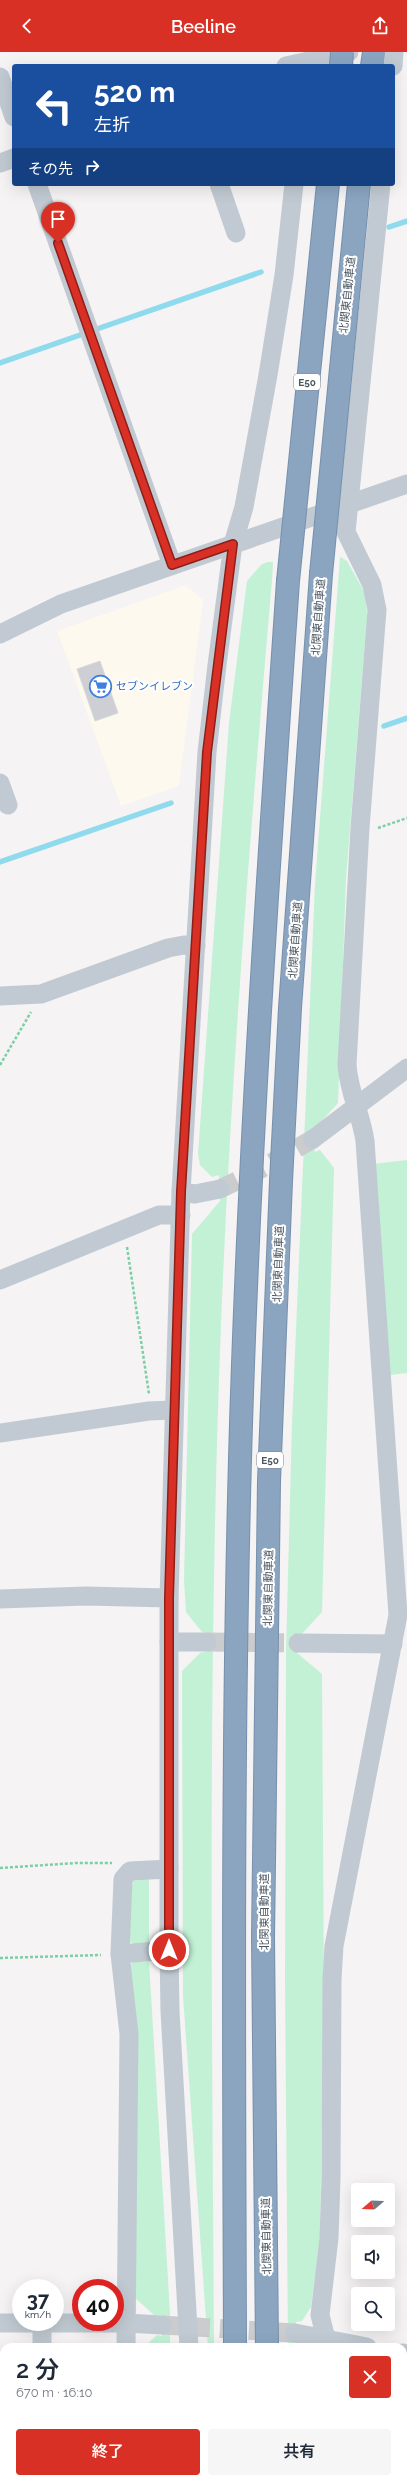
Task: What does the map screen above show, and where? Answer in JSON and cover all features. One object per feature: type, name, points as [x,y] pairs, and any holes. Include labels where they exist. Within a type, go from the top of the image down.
[{"type":"highway","points":[[341,64],[342,52]]},
{"type":"highway","points":[[372,64],[374,52]]},
{"type":"highway","name":"E50","points":[[235,2343],[233,1832],[240,1446],[249,1193],[259,1008],[288,581],[328,186]]},
{"type":"highway","name":"北関東自動車道","points":[[267,2343],[263,1938],[269,1481],[281,1181],[290,1008],[321,574],[359,186]]},
{"type":"street","points":[[293,64],[349,52]]},
{"type":"street","points":[[392,64],[394,52]]},
{"type":"street","points":[[0,77],[12,111]]},
{"type":"street","points":[[0,163],[12,159]]},
{"type":"street","points":[[38,186],[172,565]]},
{"type":"street","points":[[220,186],[236,233]]},
{"type":"street","points":[[189,2343],[170,2011],[169,1950],[169,1598],[181,1192],[207,752],[233,544],[244,507],[268,375],[284,275],[294,186]]},
{"type":"street","points":[[327,2343],[320,2315],[329,2238],[331,2201],[332,1979],[334,1946],[398,1615],[381,1352],[365,1141],[362,1123],[349,1086],[347,1065],[360,828],[377,600],[372,585],[346,532],[381,186]]},
{"type":"street","points":[[0,634],[61,604],[407,484]]},
{"type":"street","points":[[0,783],[8,805]]},
{"type":"street","points":[[0,996],[41,994],[168,948],[184,945],[196,946]]},
{"type":"street","points":[[313,1139],[407,1068]]},
{"type":"street","points":[[181,1192],[195,1194],[220,1190]]},
{"type":"street","points":[[0,1280],[158,1215],[181,1215]]},
{"type":"street","points":[[0,1433],[154,1410],[174,1410]]},
{"type":"street","points":[[0,1599],[86,1596],[169,1598]]},
{"type":"street","points":[[169,1642],[207,1642]]},
{"type":"street","points":[[298,1643],[393,1644]]},
{"type":"street","points":[[126,2343],[129,2034],[120,1954],[123,1879],[130,1870],[169,1869]]},
{"type":"street","points":[[120,1954],[169,1950]]},
{"type":"street","points":[[64,2323],[126,2322],[162,2325]]},
{"type":"street","points":[[0,2323],[12,2323]]},
{"type":"street","points":[[42,2331],[42,2343]]},
{"type":"street","points":[[295,2333],[327,2343]]},
{"type":"path","points":[[360,828],[376,829],[407,818]]},
{"type":"path","points":[[0,1065],[41,994]]},
{"type":"path","points":[[125,1228],[149,1393],[154,1410]]},
{"type":"path","points":[[0,1868],[76,1863],[121,1864],[130,1870]]},
{"type":"path","points":[[0,1958],[120,1954]]},
{"type":"shaded area","points":[[186,585],[203,600],[179,786],[121,806],[57,631]]},
{"type":"green space","points":[[340,557],[347,561],[366,595],[367,617],[346,879],[338,1103],[318,1125],[311,1128],[315,1152],[320,1150],[334,1168],[322,1612],[299,1637],[297,1653],[322,1674],[324,1994],[320,2236],[311,2307],[302,2321],[296,2322],[295,2343],[288,2343],[285,1980],[286,1651],[292,1424],[315,884]]},
{"type":"green space","points":[[267,562],[273,562],[240,979],[228,1178],[219,1378],[213,1620],[212,1741],[214,2343],[208,2343],[183,1996],[182,1671],[200,1653],[208,1651],[207,1633],[202,1632],[186,1612],[184,1580],[192,1234],[220,1201],[219,1175],[212,1177],[200,1165],[198,1154],[229,723],[247,581],[261,565]]},
{"type":"green space","points":[[407,1160],[407,1373],[390,1375],[373,1164]]},
{"type":"green space","points":[[149,1877],[149,1942],[136,1945],[128,1941],[132,1885],[135,1879]]},
{"type":"green space","points":[[149,1961],[170,2313],[170,2343],[148,2343],[157,2335],[162,2336],[161,2315],[154,2315],[133,2296],[127,1968],[133,1962]]},
{"type":"building","points":[[100,661],[118,713],[95,721],[77,669]]},
{"type":"waterway","points":[[389,227],[407,221]]},
{"type":"waterway","points":[[97,329],[261,272]]},
{"type":"waterway","points":[[0,363],[83,334]]},
{"type":"waterway","points":[[384,726],[407,718]]},
{"type":"waterway","points":[[0,862],[171,803]]},
{"type":"tunnel","points":[[220,1189],[259,1170],[313,1139]]},
{"type":"tunnel","points":[[207,1642],[298,1643]]},
{"type":"tunnel","points":[[162,2325],[295,2333]]},
{"type":"place","name":"セブンイレブン","points":[[101,686]]},
{"type":"route","points":[[58,243],[172,565],[233,544],[207,752],[181,1192],[169,1598],[169,1950]]}]
